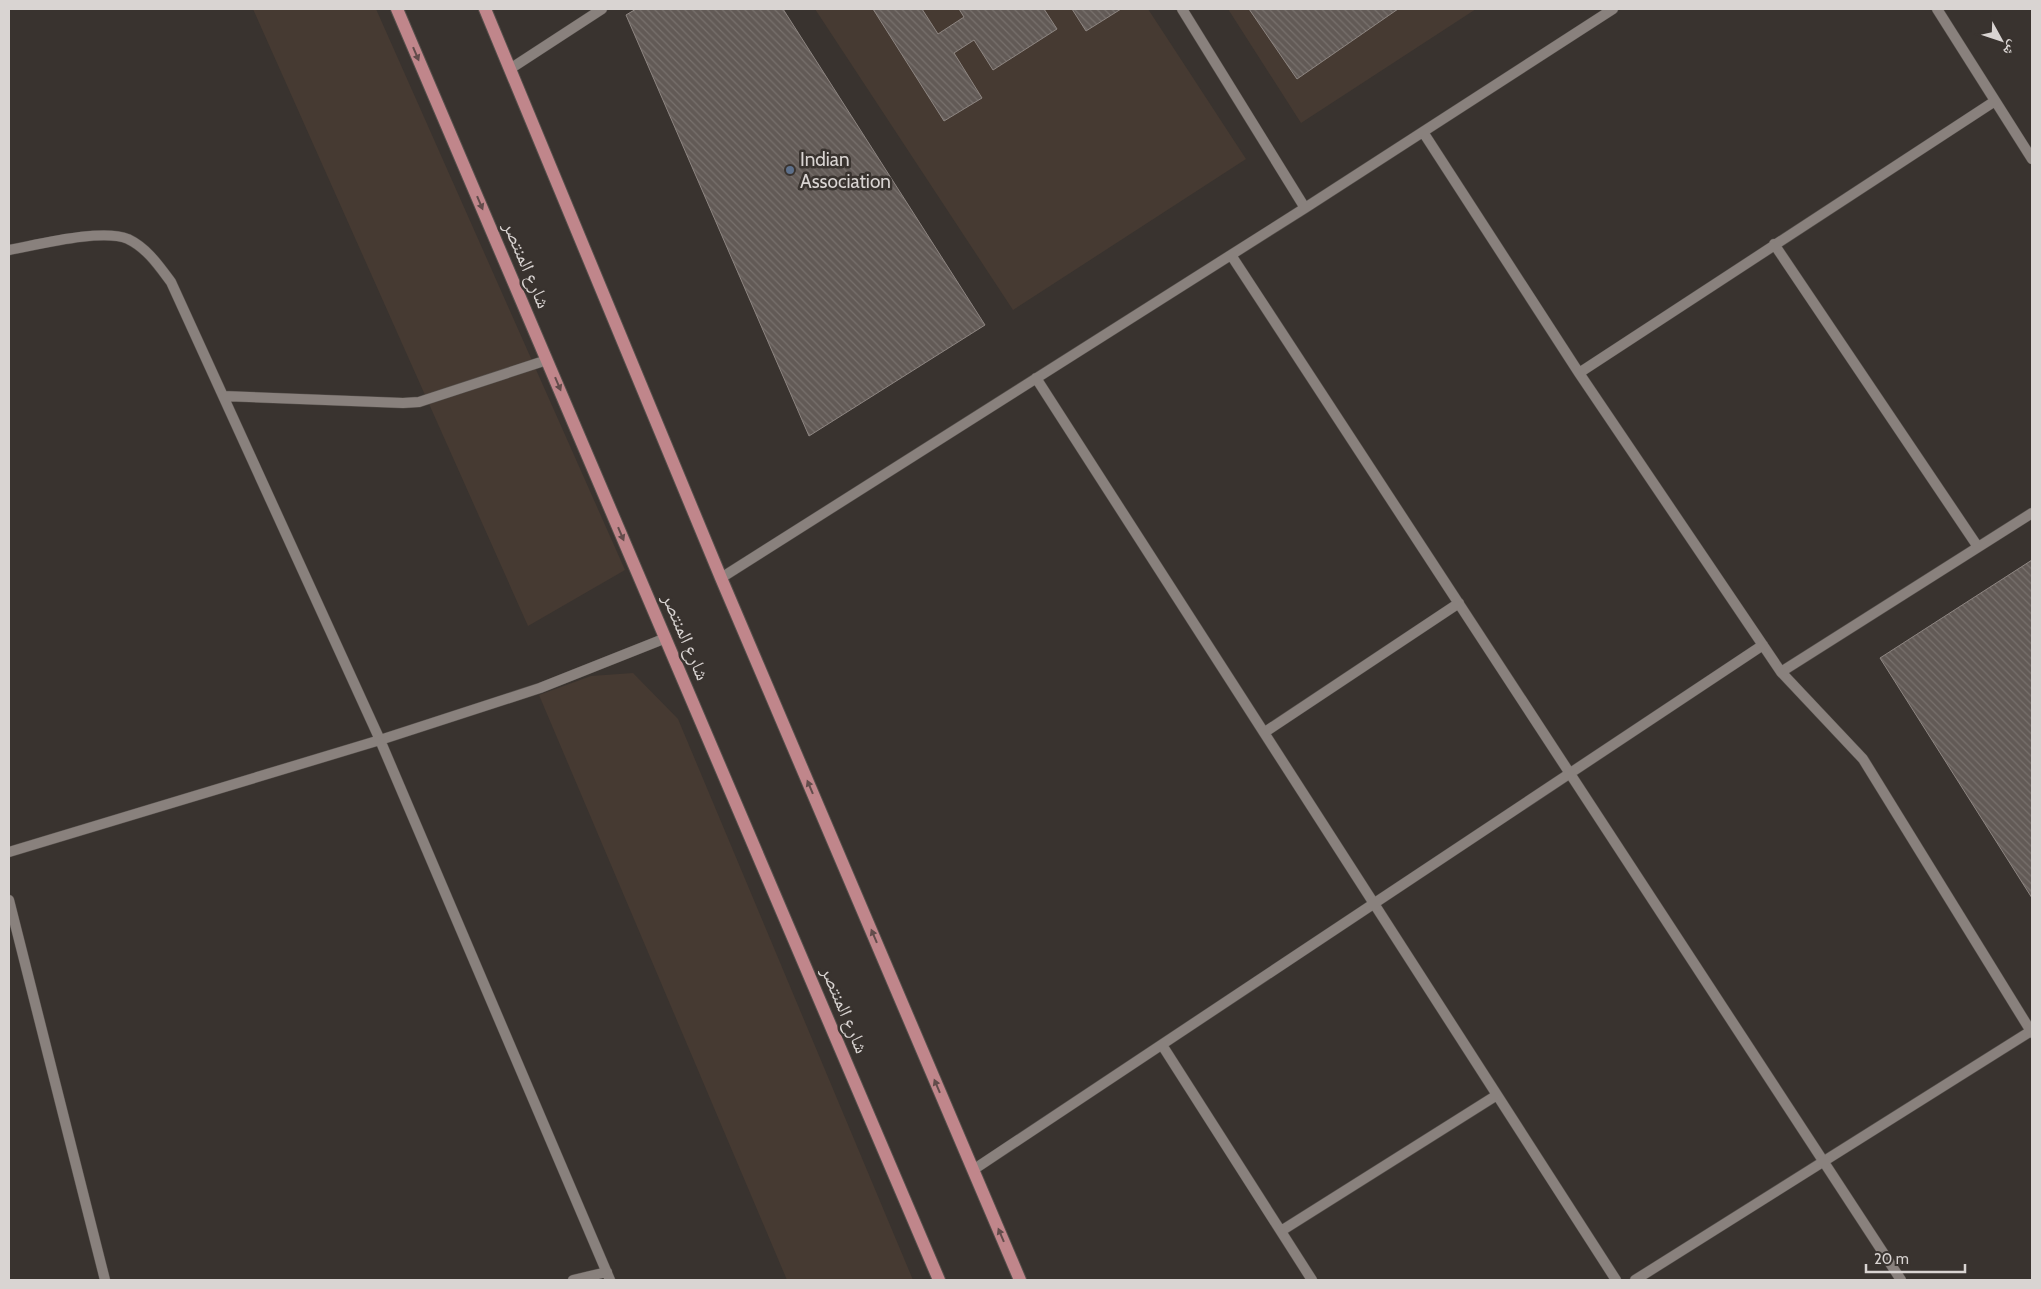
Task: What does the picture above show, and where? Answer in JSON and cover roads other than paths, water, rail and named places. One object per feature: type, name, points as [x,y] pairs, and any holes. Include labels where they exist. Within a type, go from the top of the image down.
[{"type":"main road","name":"شارع المنتصر","points":[[397,9],[940,1280]]},
{"type":"main road","points":[[485,9],[721,578],[1020,1280]]},
{"type":"street","points":[[510,69],[602,9]]},
{"type":"street","points":[[1182,9],[1306,208]]},
{"type":"street","points":[[721,578],[1306,208],[1613,9]]},
{"type":"street","points":[[1937,9],[2032,159]]},
{"type":"street","points":[[1579,374],[1774,244],[1995,101]]},
{"type":"street","points":[[1423,132],[1579,374],[1781,672],[1863,759],[2032,1032],[1635,1280]]},
{"type":"street","points":[[9,250],[95,235],[127,239],[153,257],[171,282],[380,740],[608,1276],[573,1280]]},
{"type":"street","points":[[1774,244],[1978,547]]},
{"type":"street","points":[[1231,255],[1901,1280]]},
{"type":"street","points":[[223,396],[419,402],[547,360]]},
{"type":"street","points":[[1036,378],[1616,1280]]},
{"type":"street","points":[[1781,672],[2032,513]]},
{"type":"street","points":[[1265,732],[1459,603]]},
{"type":"street","points":[[9,852],[380,740],[540,688],[666,638]]},
{"type":"street","points":[[973,1170],[1763,645]]},
{"type":"street","points":[[9,900],[105,1280]]},
{"type":"street","points":[[1162,1045],[1312,1280]]},
{"type":"street","points":[[1281,1231],[1497,1095]]},
{"type":"place","name":"Indian Association","points":[[790,170]]}]
